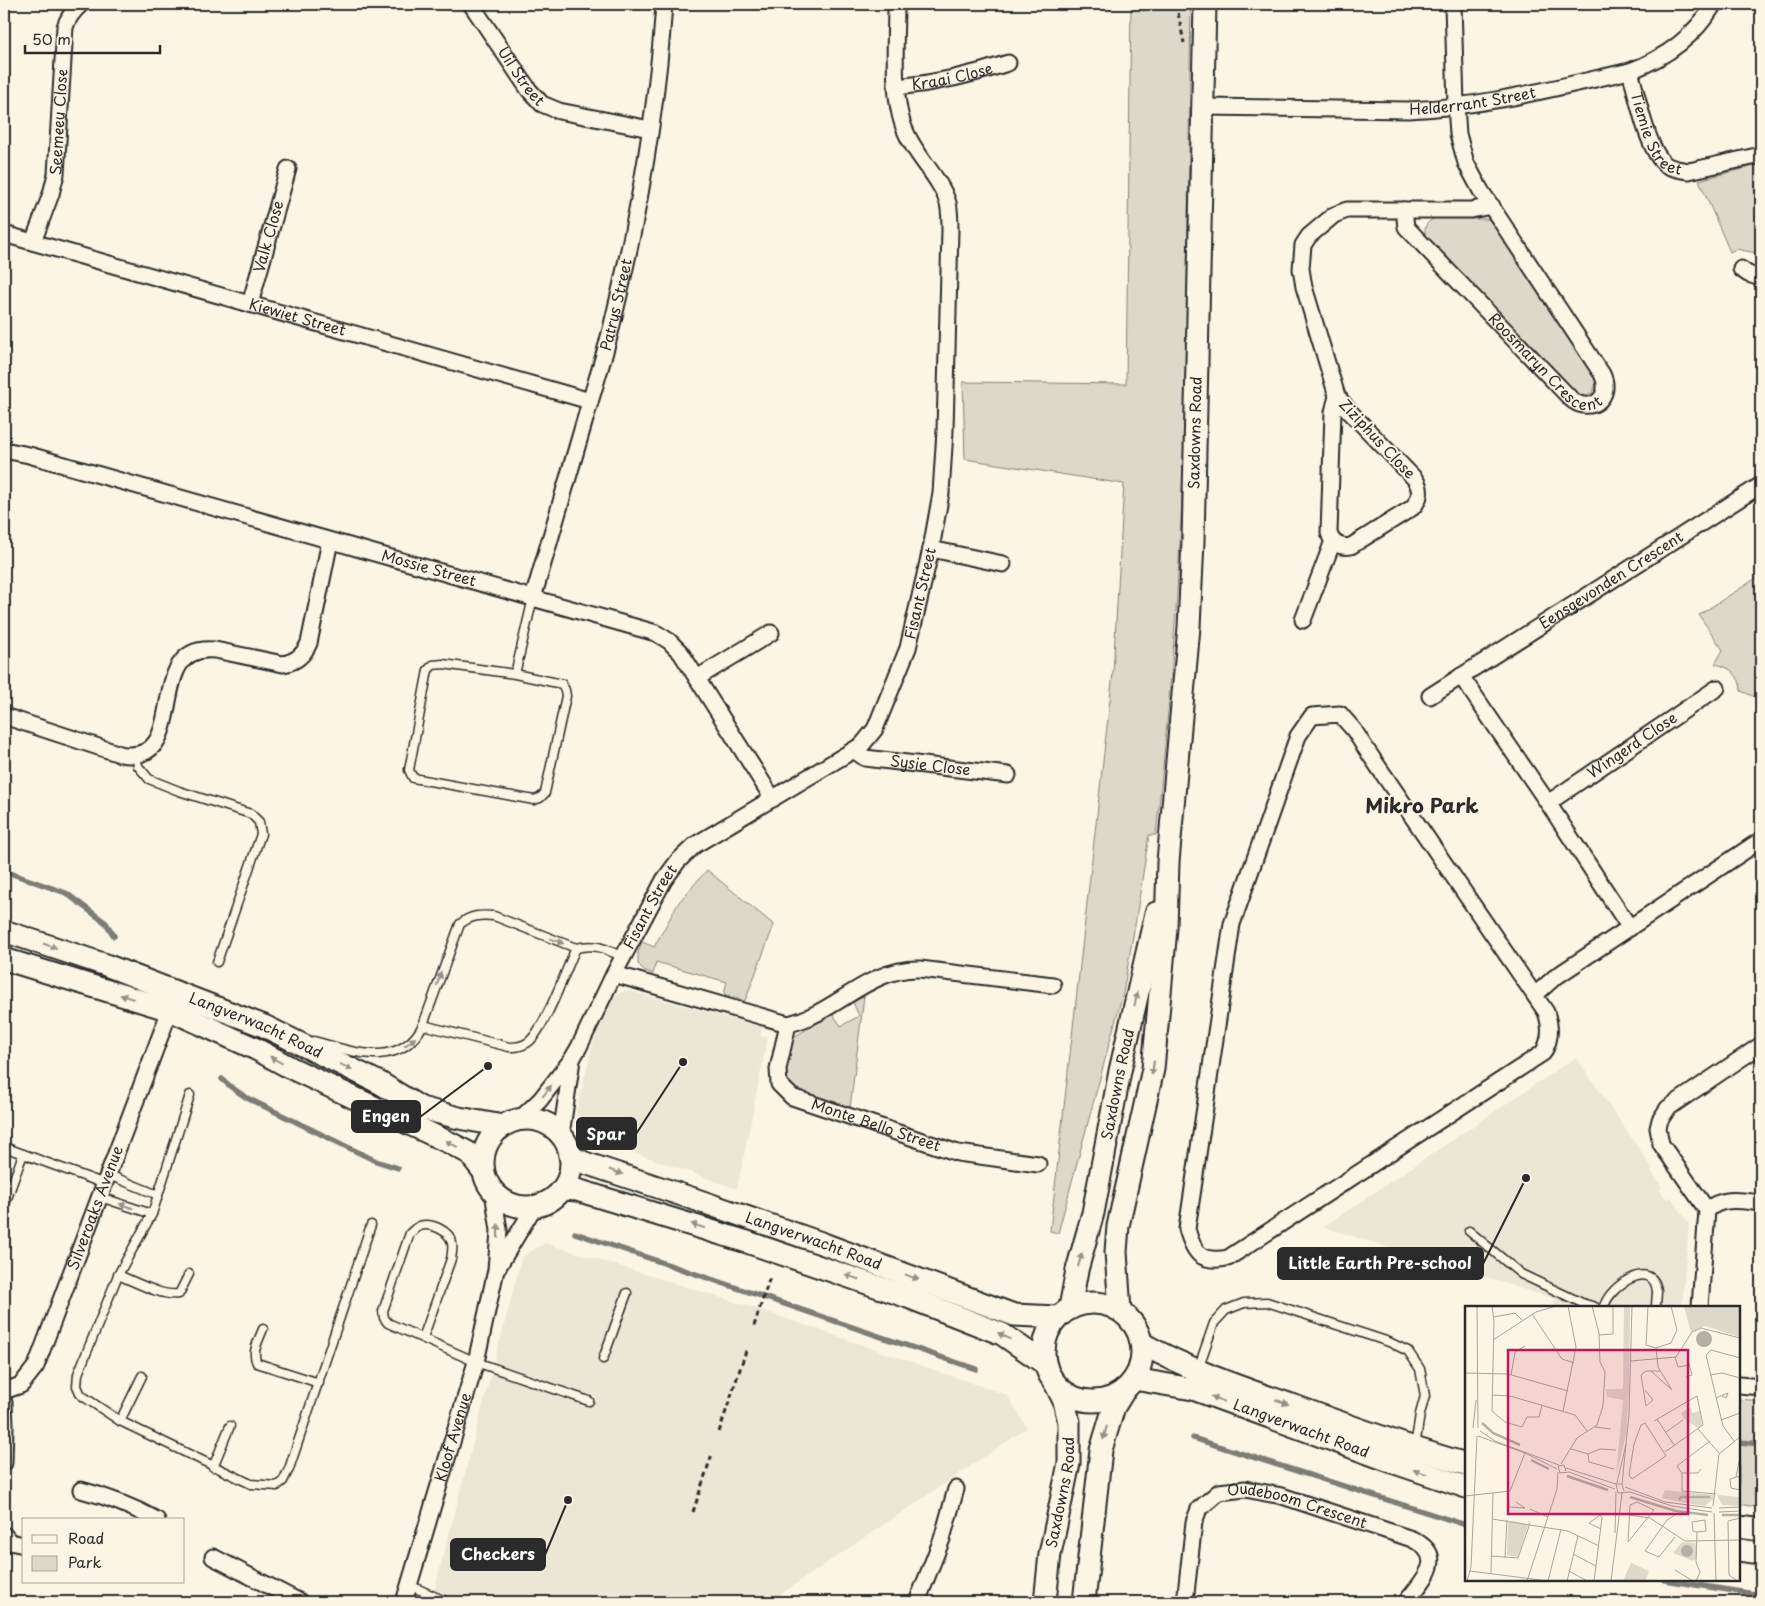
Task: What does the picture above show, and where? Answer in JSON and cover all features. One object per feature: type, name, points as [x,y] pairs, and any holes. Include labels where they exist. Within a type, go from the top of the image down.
[{"type":"street","name":"Seemeeu Close","points":[[33,242],[52,194],[56,174],[65,27],[67,19],[81,4]]},
{"type":"street","name":"Uil Street","points":[[471,4],[529,90],[542,104],[559,111],[650,129]]},
{"type":"street","name":"Patrys Street","points":[[534,598],[611,330],[640,192],[661,49],[664,4]]},
{"type":"street","name":"Fisant Street","points":[[511,1123],[540,1100],[572,1059],[614,974],[664,880],[678,861],[695,845],[855,751],[870,738],[876,729],[908,648],[932,548],[941,493],[945,431],[950,212],[940,188],[905,131],[900,116],[897,87],[896,4]]},
{"type":"street","name":"Saxdowns Road","points":[[1120,1311],[1116,1252],[1118,1226],[1153,1069],[1166,928],[1168,862],[1182,713],[1193,541],[1205,4]]},
{"type":"street","name":"Roosmaryn Crescent","points":[[1404,210],[1406,227],[1570,398],[1580,405],[1592,405],[1602,397],[1606,386],[1602,374],[1481,191],[1466,163],[1458,134],[1453,4]]},
{"type":"street","name":"Helderrant Street","points":[[1204,107],[1410,110],[1512,97],[1630,71],[1661,57],[1674,48],[1702,21],[1714,4]]},
{"type":"street","name":"Kraai Close","points":[[897,87],[936,83],[960,78],[1008,63]]},
{"type":"street","name":"Tiemie Street","points":[[1630,71],[1649,139],[1665,164],[1676,170],[1689,171],[1761,155]]},
{"type":"street","name":"Valk Close","points":[[250,304],[288,169]]},
{"type":"street","points":[[1404,210],[1470,210],[1492,206]]},
{"type":"street","name":"Ziziphus Close","points":[[1337,396],[1333,412],[1329,529],[1330,538],[1333,541],[1342,546],[1352,546],[1412,508],[1420,494],[1418,483],[1414,478],[1349,411],[1337,396],[1304,287],[1301,255],[1306,240],[1334,215],[1347,210],[1404,210]]},
{"type":"street","name":"Kiewiet Street","points":[[4,234],[590,401]]},
{"type":"street","points":[[1741,269],[1748,274],[1761,278]]},
{"type":"street","name":"Mossie Street","points":[[4,450],[29,455],[663,636],[676,646],[773,799]]},
{"type":"street","name":"Eensgevonden Crescent","points":[[1430,696],[1761,485]]},
{"type":"street","points":[[4,716],[120,754],[136,755],[151,748],[160,737],[175,671],[178,664],[189,654],[206,649],[283,664],[290,663],[302,655],[309,643],[330,541]]},
{"type":"street","name":"Ziziphus Close","points":[[1303,620],[1333,541]]},
{"type":"street","points":[[932,548],[1003,564]]},
{"type":"street","points":[[697,678],[771,633]]},
{"type":"street","points":[[1461,676],[1548,803],[1630,928]]},
{"type":"street","name":"Wingerd Close","points":[[1548,803],[1717,688]]},
{"type":"street","points":[[1340,714],[1354,730],[1535,995],[1546,1012],[1549,1021],[1550,1038],[1544,1053],[1228,1258],[1213,1261],[1200,1255],[1191,1243],[1187,1229],[1191,1196],[1232,924],[1298,736],[1312,716],[1340,714]]},
{"type":"street","name":"Sysie Close","points":[[855,751],[866,758],[1008,775]]},
{"type":"street","points":[[1535,995],[1554,978],[1761,840]]},
{"type":"street","name":"Saxdowns Road","points":[[1064,1313],[1078,1270],[1095,1203],[1120,1071],[1168,862]]},
{"type":"street","name":"Langverwacht Road","points":[[4,931],[103,964],[264,1026],[380,1083],[421,1108],[459,1118],[511,1123]]},
{"type":"street","name":"Langverwacht Road","points":[[4,959],[170,1010],[256,1049],[291,1068],[450,1143],[469,1153],[483,1171]]},
{"type":"street","points":[[614,974],[788,1024],[804,1020],[881,976],[900,970],[920,969],[1053,985]]},
{"type":"street","name":"Silveroaks Avenue","points":[[4,1392],[21,1385],[36,1366],[170,1010]]},
{"type":"street","name":"Monte Bello Street","points":[[788,1024],[778,1069],[779,1084],[792,1097],[958,1153],[1038,1164]]},
{"type":"street","points":[[1700,1306],[1707,1210],[1661,1144],[1658,1128],[1660,1120],[1668,1108],[1761,1045]]},
{"type":"street","name":"Fisant Street","points":[[561,1135],[572,1059]]},
{"type":"street","points":[[531,1120],[542,1122],[552,1127],[561,1135],[567,1145],[570,1156],[568,1179],[563,1189],[545,1204],[534,1207],[522,1208],[511,1205],[501,1199],[486,1182],[483,1171],[485,1148],[490,1138],[511,1123],[531,1120]]},
{"type":"street","name":"Langverwacht Road","points":[[570,1156],[584,1163],[821,1243],[1014,1315],[1064,1313]]},
{"type":"street","name":"Langverwacht Road","points":[[563,1189],[577,1190],[736,1238],[908,1297],[1002,1334],[1044,1362]]},
{"type":"street","name":"Kloof Avenue","points":[[404,1602],[476,1362],[496,1270],[499,1230],[493,1192]]},
{"type":"street","points":[[1707,1210],[1725,1200],[1761,1203]]},
{"type":"street","name":"Kloof Avenue","points":[[496,1270],[534,1207]]},
{"type":"street","points":[[1084,1602],[1101,1450],[1114,1407],[1130,1384],[1140,1368],[1142,1355],[1141,1342],[1137,1330],[1120,1311],[1096,1303],[1083,1304],[1064,1313],[1046,1336],[1043,1349],[1044,1362],[1048,1374],[1056,1385],[1065,1393],[1077,1399],[1089,1401],[1115,1396],[1130,1384]]},
{"type":"street","name":"Langverwacht Road","points":[[1141,1342],[1169,1358],[1224,1381],[1414,1449],[1465,1464]]},
{"type":"street","name":"Langverwacht Road","points":[[1130,1384],[1193,1388],[1394,1463],[1465,1487]]},
{"type":"street","name":"Saxdowns Road","points":[[1045,1602],[1050,1554],[1069,1463],[1069,1422],[1064,1401],[1056,1385]]},
{"type":"street","points":[[1740,1385],[1761,1386]]},
{"type":"street","points":[[4,1402],[4,1463]]},
{"type":"street","points":[[917,1602],[942,1538],[956,1489]]},
{"type":"street","name":"Oudeboom Crescent","points":[[1185,1602],[1194,1522],[1199,1509],[1219,1492],[1245,1489],[1282,1496],[1412,1538],[1423,1544],[1431,1559],[1431,1568],[1406,1602]]},
{"type":"street","points":[[81,1490],[128,1504],[153,1518]]},
{"type":"street","points":[[1740,1527],[1761,1530]]},
{"type":"street","points":[[4,1535],[10,1542],[22,1545]]},
{"type":"street","points":[[1740,1550],[1761,1554]]},
{"type":"street","points":[[213,1557],[300,1602]]},
{"type":"lane","points":[[515,674],[534,598]]},
{"type":"lane","points":[[442,664],[515,674],[562,684],[565,690],[566,696],[545,793],[540,798],[534,800],[413,778],[409,770],[428,670],[433,665],[442,664]]},
{"type":"lane","points":[[136,755],[138,766],[149,779],[251,814],[259,822],[261,834],[217,962]]},
{"type":"lane","points":[[264,1026],[345,1050],[369,1054],[390,1053],[409,1045],[417,1037],[423,1025],[460,924],[468,918],[481,915],[494,916],[576,948],[586,945],[600,946],[623,957]]},
{"type":"lane","points":[[423,1025],[508,1047],[520,1047],[529,1042],[541,1028],[576,948]]},
{"type":"lane","points":[[190,1095],[152,1214],[118,1275],[78,1374],[77,1386],[81,1395],[120,1420],[213,1467],[251,1484],[277,1486],[283,1481],[289,1469],[371,1225]]},
{"type":"lane","points":[[4,1147],[105,1186],[152,1214]]},
{"type":"lane","points":[[4,1207],[23,1154]]},
{"type":"lane","points":[[105,1186],[158,1195]]},
{"type":"lane","points":[[423,1338],[453,1249],[449,1235],[444,1231],[426,1225],[418,1226],[410,1234],[383,1311],[384,1318],[388,1323],[476,1362],[589,1401]]},
{"type":"lane","points":[[1468,1231],[1521,1274],[1592,1306]]},
{"type":"lane","points":[[118,1275],[160,1292],[173,1295],[179,1294],[189,1274]]},
{"type":"lane","points":[[1604,1306],[1612,1291],[1631,1277],[1640,1275],[1649,1278],[1655,1286],[1657,1291],[1656,1306]]},
{"type":"lane","points":[[604,1359],[627,1293]]},
{"type":"lane","points":[[1198,1370],[1214,1323],[1226,1310],[1244,1303],[1267,1302],[1389,1342],[1408,1352],[1420,1368],[1425,1396],[1414,1449]]},
{"type":"lane","points":[[263,1329],[254,1352],[254,1358],[258,1363],[319,1383]]},
{"type":"lane","points":[[120,1420],[142,1376]]},
{"type":"lane","points":[[213,1467],[230,1426]]},
{"type":"lane","points":[[409,1585],[447,1602]]},
{"type":"path","points":[[754,1326],[770,1277]]},
{"type":"path","points":[[718,1432],[747,1348]]},
{"type":"path","points":[[693,1512],[712,1454]]},
{"type":"shaded area","points":[[626,990],[762,1027],[761,1036],[768,1037],[737,1189],[593,1138],[576,1112],[596,1032],[612,997]]},
{"type":"shaded area","points":[[1576,1057],[1652,1168],[1650,1169],[1662,1187],[1659,1189],[1667,1200],[1671,1197],[1689,1224],[1682,1306],[1553,1306],[1555,1299],[1323,1227]]},
{"type":"shaded area","points":[[545,1243],[767,1312],[1007,1395],[1027,1428],[769,1602],[431,1602],[522,1257]]},
{"type":"green space","points":[[1131,4],[1191,4],[1188,263],[1179,561],[1171,679],[1156,835],[1149,835],[1123,993],[1058,1233],[1050,1231],[1113,673],[1124,484],[965,459],[963,382],[1126,384]]},
{"type":"green space","points":[[1758,165],[1761,166],[1761,264],[1756,253],[1736,249],[1730,252],[1699,180]]},
{"type":"green space","points":[[1435,218],[1487,219],[1495,223],[1594,375],[1596,384],[1592,393],[1583,396],[1574,392],[1426,237],[1426,226],[1429,221]]},
{"type":"green space","points":[[1761,575],[1761,693],[1755,697],[1741,691],[1739,680],[1734,673],[1726,667],[1715,664],[1723,650],[1699,615]]},
{"type":"green space","points":[[707,870],[774,925],[745,1001],[724,994],[727,982],[656,962],[653,974],[644,970],[638,964],[638,953],[642,942],[654,947],[679,902]]},
{"type":"green space","points":[[864,996],[850,1108],[813,1097],[795,1088],[789,1083],[784,1072],[792,1038],[833,1014],[841,1026],[859,1016],[853,1002]]},
{"type":"green space","points":[[1740,1399],[1761,1401],[1761,1508],[1740,1504]]},
{"type":"waterway","points":[[4,871],[66,893],[106,923],[114,936]]},
{"type":"waterway","points":[[222,1079],[247,1098],[376,1161],[398,1168]]},
{"type":"waterway","points":[[575,1233],[976,1369]]},
{"type":"waterway","points":[[1193,1438],[1465,1525]]},
{"type":"waterway","points":[[1740,1442],[1761,1444]]},
{"type":"waterway","points":[[1670,1581],[1761,1595]]},
{"type":"place","name":"Spar","points":[[683,1062]]},
{"type":"place","name":"Engen","points":[[488,1066]]},
{"type":"place","name":"Little Earth Pre-school","points":[[1526,1178]]},
{"type":"place","name":"Checkers","points":[[568,1500]]},
{"type":"district","name":"Mikro Park","points":[[1422,806]]}]
